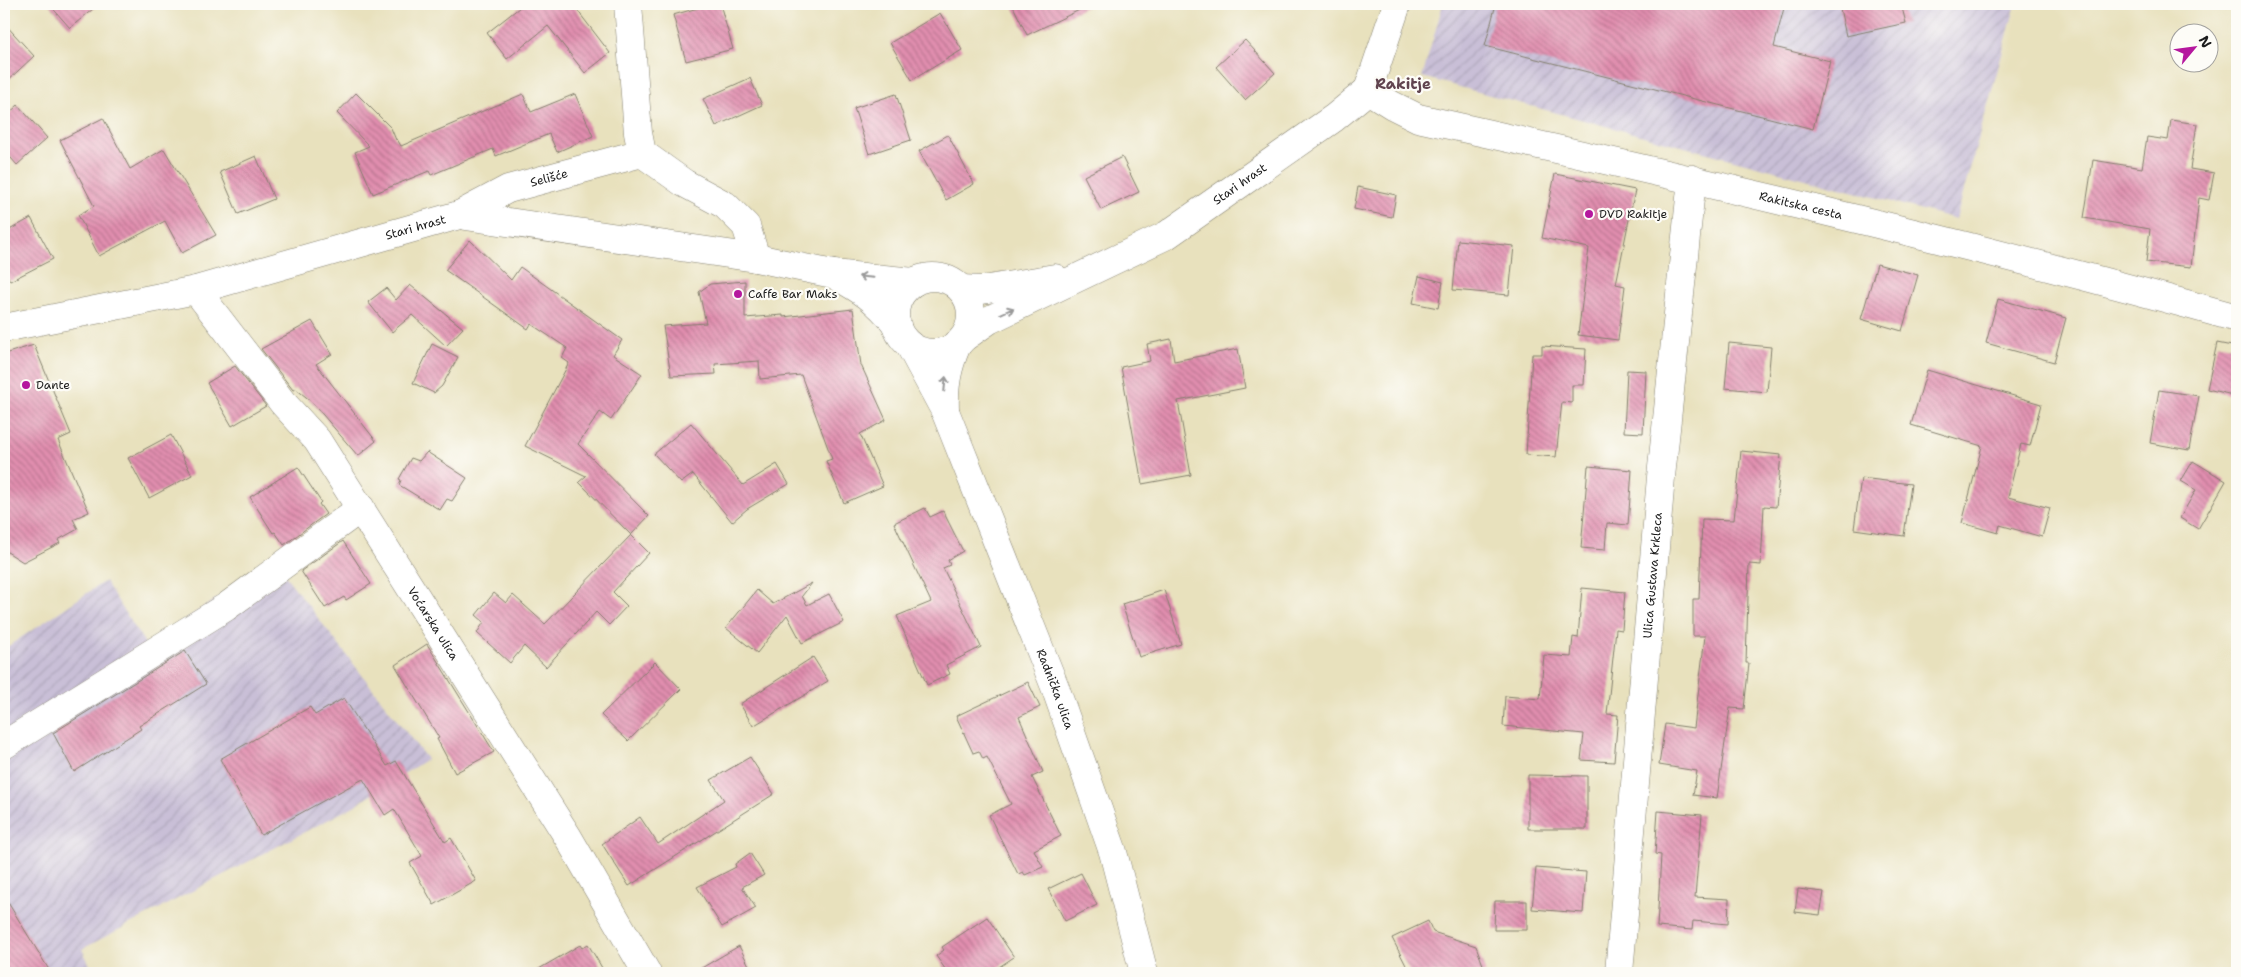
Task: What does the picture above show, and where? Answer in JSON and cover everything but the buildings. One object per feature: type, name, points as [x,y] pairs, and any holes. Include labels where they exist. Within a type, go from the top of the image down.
[{"type":"street","points":[[628,4],[638,133],[642,153],[684,183],[725,205],[746,226],[756,258]]},
{"type":"street","points":[[1368,90],[1397,4]]},
{"type":"street","name":"Rakitska cesta","points":[[1368,90],[1418,118],[1692,179],[2116,284],[2237,318]]},
{"type":"street","name":"Stari hrast","points":[[961,341],[989,320],[1167,235],[1334,118],[1368,90]]},
{"type":"street","name":"Selišće","points":[[460,215],[508,189],[642,153]]},
{"type":"street","name":"Ulica Gustava Krkleca","points":[[1619,973],[1660,477],[1692,179]]},
{"type":"street","name":"Stari hrast","points":[[4,328],[196,290],[460,215],[756,258],[833,274],[914,282]]},
{"type":"street","name":"Stari hrast","points":[[962,289],[982,290],[1040,282],[1104,265]]},
{"type":"street","name":"Stari hrast","points":[[833,274],[861,289],[880,304],[903,336]]},
{"type":"street","points":[[926,277],[939,277],[951,281],[962,289],[968,299],[972,312],[971,324],[961,341],[946,351],[922,352],[903,336],[895,313],[898,300],[914,282],[926,277]]},
{"type":"street","name":"Voćarska ulica","points":[[196,290],[283,403],[317,440],[568,837],[647,973]]},
{"type":"street","name":"Radnička ulica","points":[[903,336],[945,411],[1055,687],[1112,852],[1144,973]]},
{"type":"street","name":"Radnička ulica","points":[[945,411],[944,387],[947,373],[961,341]]},
{"type":"street","points":[[4,745],[226,607],[361,508]]},
{"type":"shaded area","points":[[1443,4],[2016,4],[1956,219],[1422,77]]},
{"type":"shaded area","points":[[274,561],[427,759],[354,806],[82,949],[94,973],[4,973],[4,649],[105,581],[146,645]]},
{"type":"place","name":"DVD Rakitje","points":[[1589,214]]},
{"type":"place","name":"Caffe Bar Maks","points":[[738,294]]},
{"type":"place","name":"Dante","points":[[26,385]]},
{"type":"district","name":"Rakitje","points":[[1403,84]]}]
